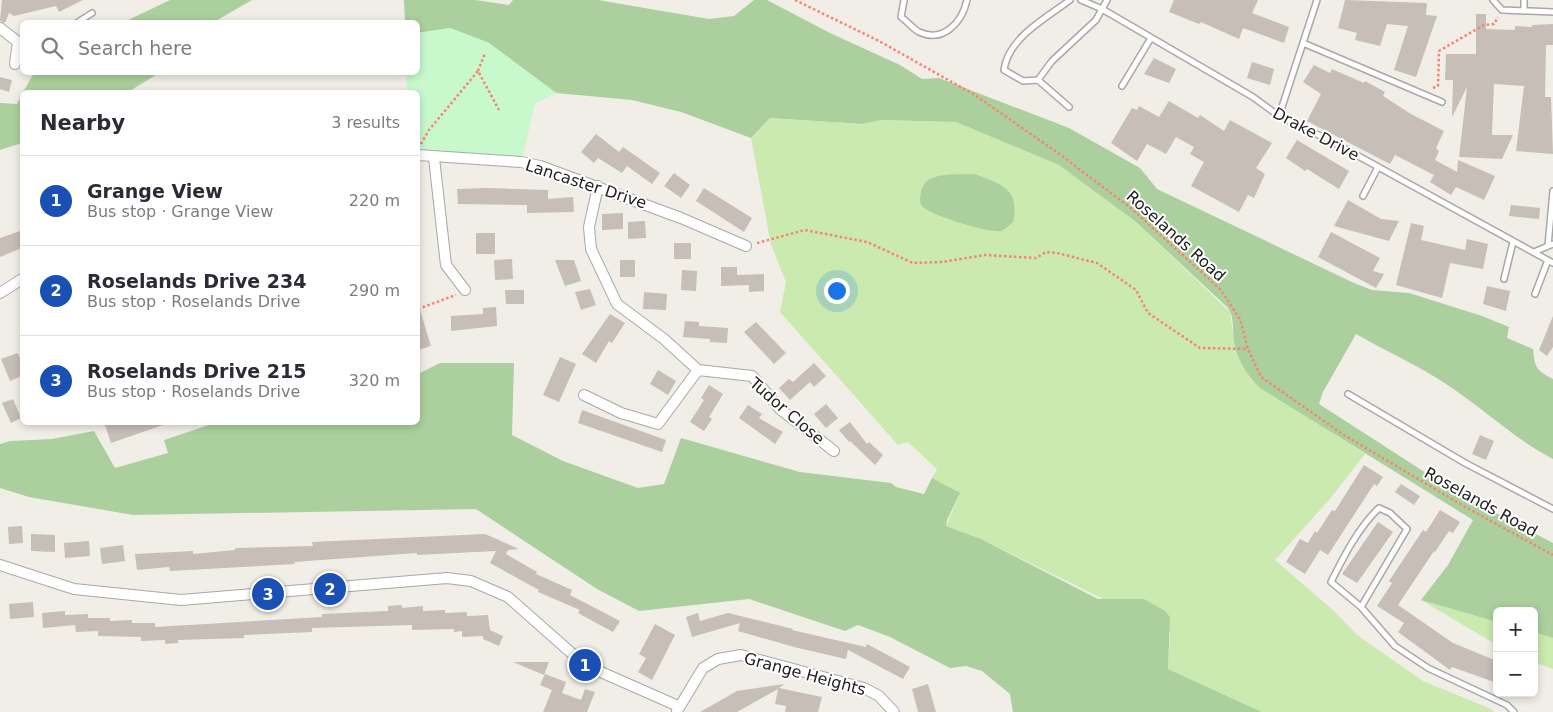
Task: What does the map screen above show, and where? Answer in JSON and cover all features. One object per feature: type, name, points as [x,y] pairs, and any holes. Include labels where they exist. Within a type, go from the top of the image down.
[{"type":"street","points":[[0,28],[20,41],[15,64]]},
{"type":"street","name":"Lancaster Drive","points":[[420,156],[521,162],[598,186],[681,218],[746,246]]},
{"type":"street","points":[[434,158],[446,266],[465,290]]},
{"type":"street","points":[[584,396],[621,413],[658,424],[698,370],[664,340],[617,304],[591,250],[588,227],[598,186]]},
{"type":"street","points":[[0,293],[20,280]]},
{"type":"street","name":"Tudor Close","points":[[698,370],[752,376],[780,409],[834,452]]},
{"type":"street","points":[[0,565],[74,589],[181,600],[446,578],[472,581],[508,597],[585,665],[677,709]]},
{"type":"street","name":"Grange Heights","points":[[677,709],[703,668],[718,659],[741,655],[864,688],[878,696],[894,712]]},
{"type":"lane","points":[[904,0],[901,16],[918,32],[932,36],[945,34],[959,19],[966,0]]},
{"type":"lane","points":[[1069,106],[1038,80],[1024,81],[1004,70],[1005,58],[1016,43],[1070,0]]},
{"type":"lane","name":"Drake Drive","points":[[1081,0],[1102,9],[1279,116],[1551,262]]},
{"type":"lane","points":[[1038,80],[1052,61],[1096,20],[1107,0]]},
{"type":"lane","points":[[1279,116],[1317,0]]},
{"type":"lane","points":[[1493,0],[1502,10],[1553,12]]},
{"type":"lane","points":[[1524,0],[1524,11]]},
{"type":"lane","points":[[81,20],[92,12]]},
{"type":"lane","points":[[1122,86],[1151,38]]},
{"type":"lane","points":[[1303,43],[1442,102]]},
{"type":"lane","points":[[1363,196],[1378,168]]},
{"type":"lane","points":[[1534,252],[1551,245],[1553,191]]},
{"type":"lane","points":[[1504,279],[1513,242]]},
{"type":"lane","points":[[1535,294],[1551,262]]},
{"type":"lane","points":[[1348,394],[1465,464],[1553,509]]},
{"type":"lane","points":[[1361,607],[1407,530],[1390,513],[1379,508],[1371,515],[1345,554],[1331,582],[1361,607],[1401,650],[1428,668],[1507,704],[1514,712]]},
{"type":"path","name":"Roselands Road","points":[[795,0],[879,41],[975,95],[1058,153],[1132,209],[1220,289],[1240,319],[1248,348],[1261,377],[1344,435],[1467,508],[1553,555]]},
{"type":"path","points":[[1424,94],[1438,86],[1439,51],[1484,25],[1494,24],[1502,10]]},
{"type":"path","points":[[420,148],[425,135],[478,71],[485,53]]},
{"type":"path","points":[[478,71],[499,110]]},
{"type":"path","points":[[746,246],[805,230],[867,242],[913,263],[942,262],[985,255],[1036,258],[1046,252],[1058,253],[1096,263],[1136,290],[1148,313],[1200,348],[1248,348]]},
{"type":"path","points":[[420,309],[465,290]]},
{"type":"green space","points":[[170,0],[252,0],[217,20],[128,20]]},
{"type":"green space","points":[[404,0],[475,0],[509,5],[513,0],[598,0],[709,19],[734,16],[754,0],[767,0],[830,33],[900,65],[922,79],[939,78],[1069,128],[1140,168],[1157,189],[1354,283],[1372,290],[1409,293],[1482,316],[1509,327],[1507,338],[1533,349],[1537,368],[1553,379],[1553,459],[1513,434],[1438,379],[1356,334],[1323,392],[1319,404],[1454,491],[1553,543],[1553,638],[1538,633],[1538,607],[1493,607],[1493,621],[1421,600],[1448,565],[1473,520],[1260,388],[1240,361],[1234,341],[1232,319],[1227,307],[1136,222],[1059,165],[956,122],[882,120],[862,124],[770,118],[751,138],[681,112],[632,100],[556,93],[489,43],[450,28],[420,33],[420,20],[405,20]]},
{"type":"green space","points":[[450,28],[489,43],[556,93],[535,104],[522,160],[420,154],[420,90],[407,90],[406,75],[420,75],[420,33]]},
{"type":"green space","points":[[33,75],[156,75],[131,90],[24,90]]},
{"type":"green space","points":[[20,98],[20,144],[0,150],[0,103],[17,104]]},
{"type":"green space","points":[[770,118],[862,124],[882,120],[956,122],[1059,165],[1136,222],[1230,312],[1234,341],[1289,405],[1365,454],[1329,500],[1275,560],[1334,611],[1357,635],[1423,681],[1491,709],[1494,712],[1262,712],[1168,669],[1170,633],[1144,599],[1105,600],[981,539],[946,526],[959,496],[932,478],[937,469],[908,442],[898,445],[780,312],[786,282],[771,245],[751,138]]},
{"type":"green space","points":[[974,174],[993,181],[1007,189],[1011,195],[1014,202],[1013,222],[1001,231],[985,230],[937,215],[921,204],[920,197],[923,186],[928,180],[942,175]]},
{"type":"green space","points":[[440,363],[514,363],[512,435],[563,461],[638,488],[664,484],[681,438],[800,472],[891,483],[896,487],[924,494],[932,478],[960,493],[946,526],[981,539],[1098,599],[1144,599],[1165,611],[1170,617],[1168,669],[1262,712],[1013,712],[1010,694],[982,671],[966,666],[950,668],[890,637],[858,625],[845,631],[749,599],[639,611],[597,589],[476,509],[133,515],[29,497],[0,488],[0,444],[10,441],[52,439],[94,431],[115,468],[168,453],[164,440],[209,425],[420,425],[420,373]]},
{"type":"green space","points":[[1421,600],[1493,621],[1493,643]]},
{"type":"green space","points":[[1538,633],[1553,638],[1553,669],[1538,663]]},
{"type":"building","points":[[2,0],[83,0],[59,12],[56,6],[14,16],[9,13],[5,23],[0,21]]},
{"type":"building","points":[[1174,0],[1258,0],[1252,13],[1289,27],[1284,43],[1243,28],[1239,39],[1201,22],[1199,24],[1169,12]]},
{"type":"building","points":[[1345,0],[1427,3],[1426,15],[1437,16],[1416,77],[1394,70],[1408,26],[1387,24],[1380,46],[1355,40],[1357,33],[1338,28]]},
{"type":"building","points":[[1476,14],[1486,14],[1486,29],[1515,30],[1515,26],[1532,27],[1532,25],[1553,24],[1553,45],[1546,45],[1545,97],[1551,97],[1553,154],[1516,151],[1524,86],[1494,84],[1492,135],[1513,135],[1502,159],[1459,157],[1467,87],[1452,117],[1453,80],[1445,80],[1446,54],[1476,54]]},
{"type":"building","points":[[1154,58],[1176,69],[1169,83],[1144,74]]},
{"type":"building","points":[[1252,62],[1274,69],[1270,85],[1247,78]]},
{"type":"building","points":[[1314,65],[1330,73],[1332,69],[1364,83],[1365,81],[1385,92],[1383,96],[1411,114],[1444,131],[1436,148],[1439,151],[1435,160],[1457,172],[1458,160],[1495,176],[1484,200],[1456,187],[1451,195],[1430,182],[1434,175],[1395,155],[1390,164],[1307,121],[1321,94],[1303,82]]},
{"type":"building","points":[[0,77],[12,80],[9,92],[0,89]]},
{"type":"building","points":[[1169,101],[1198,118],[1200,115],[1224,131],[1230,120],[1272,143],[1256,168],[1265,174],[1254,198],[1248,195],[1239,212],[1191,186],[1204,162],[1190,154],[1194,147],[1176,137],[1166,154],[1147,144],[1137,161],[1111,143],[1132,108],[1137,110],[1139,106],[1159,117]]},
{"type":"building","points":[[596,134],[619,152],[623,147],[660,173],[652,184],[627,166],[622,173],[598,158],[594,163],[581,152]]},
{"type":"building","points":[[1297,140],[1349,171],[1339,189],[1307,169],[1305,171],[1286,158]]},
{"type":"building","points":[[674,173],[690,185],[681,198],[664,186]]},
{"type":"building","points":[[704,188],[752,218],[744,232],[696,201]]},
{"type":"building","points":[[457,189],[548,190],[548,199],[573,197],[574,212],[527,213],[527,205],[458,204]]},
{"type":"building","points":[[1348,200],[1381,219],[1399,221],[1389,241],[1334,226]]},
{"type":"building","points":[[1511,205],[1540,208],[1539,219],[1509,216]]},
{"type":"building","points":[[623,213],[623,229],[602,230],[602,214]]},
{"type":"building","points":[[645,221],[646,238],[628,239],[628,222]]},
{"type":"building","points":[[1411,223],[1424,226],[1421,240],[1465,250],[1467,239],[1488,244],[1483,269],[1450,263],[1442,298],[1396,285]]},
{"type":"building","points":[[20,231],[20,249],[0,257],[0,238]]},
{"type":"building","points":[[1331,232],[1380,258],[1373,271],[1384,274],[1376,288],[1318,257]]},
{"type":"building","points":[[476,233],[495,233],[495,254],[476,254]]},
{"type":"building","points":[[674,243],[691,243],[691,259],[674,259]]},
{"type":"building","points":[[512,259],[513,279],[495,280],[494,260]]},
{"type":"building","points":[[555,260],[574,260],[581,281],[565,286]]},
{"type":"building","points":[[620,260],[635,260],[635,277],[620,277]]},
{"type":"building","points":[[721,267],[737,267],[737,275],[764,274],[764,291],[749,292],[749,285],[721,286]]},
{"type":"building","points":[[682,270],[697,271],[696,291],[681,290]]},
{"type":"building","points":[[1487,286],[1510,291],[1506,311],[1483,304]]},
{"type":"building","points":[[590,289],[596,305],[581,310],[575,292]]},
{"type":"building","points":[[505,290],[524,290],[524,304],[506,304]]},
{"type":"building","points":[[644,292],[667,294],[666,310],[643,309]]},
{"type":"building","points":[[496,307],[497,326],[451,331],[451,316],[483,314],[483,308]]},
{"type":"building","points":[[420,310],[431,346],[420,349]]},
{"type":"building","points":[[610,314],[625,323],[612,343],[609,341],[596,363],[582,354]]},
{"type":"building","points":[[1553,316],[1553,347],[1547,356],[1539,350]]},
{"type":"building","points":[[685,321],[699,322],[699,326],[728,328],[727,343],[710,342],[710,339],[683,337]]},
{"type":"building","points":[[756,322],[786,353],[774,364],[744,332]]},
{"type":"building","points":[[18,353],[20,358],[20,377],[10,381],[1,359]]},
{"type":"building","points":[[560,357],[576,364],[559,402],[543,395]]},
{"type":"building","points":[[814,363],[826,376],[814,387],[810,382],[790,400],[779,388],[789,379],[793,382]]},
{"type":"building","points":[[658,370],[676,381],[668,395],[650,384]]},
{"type":"building","points":[[709,385],[723,394],[709,417],[712,419],[704,431],[690,422],[704,400],[701,398]]},
{"type":"building","points":[[13,399],[20,418],[11,423],[2,403]]},
{"type":"building","points":[[826,404],[838,418],[826,428],[814,414]]},
{"type":"building","points":[[748,405],[762,414],[759,418],[783,432],[775,444],[739,418]]},
{"type":"building","points":[[582,410],[666,440],[662,452],[578,423]]},
{"type":"building","points":[[850,422],[867,444],[869,442],[883,455],[875,465],[849,442],[839,430]]},
{"type":"building","points":[[105,425],[163,425],[111,443]]},
{"type":"building","points":[[1480,435],[1494,441],[1486,460],[1472,454]]},
{"type":"building","points":[[1364,465],[1383,477],[1377,486],[1374,484],[1328,555],[1320,550],[1305,574],[1286,562],[1300,539],[1308,543],[1332,510],[1335,511]]},
{"type":"building","points":[[1401,484],[1420,496],[1414,505],[1395,492]]},
{"type":"building","points":[[1440,510],[1460,522],[1453,533],[1449,531],[1434,551],[1398,605],[1453,643],[1493,659],[1493,682],[1452,667],[1450,670],[1398,632],[1404,623],[1377,606],[1392,583],[1389,581],[1423,530],[1426,532]]},
{"type":"building","points":[[1378,522],[1393,532],[1357,583],[1342,574]]},
{"type":"building","points":[[22,526],[23,543],[9,544],[8,527]]},
{"type":"building","points":[[31,534],[55,535],[55,552],[31,551]]},
{"type":"building","points":[[485,534],[519,549],[508,550],[506,554],[537,572],[536,574],[572,590],[570,595],[620,621],[613,632],[578,613],[580,610],[538,592],[539,590],[490,563],[496,551],[417,555],[417,553],[294,562],[295,564],[170,571],[169,567],[137,570],[135,554],[193,551],[193,554],[235,550],[235,548],[313,546],[312,542]]},
{"type":"building","points":[[89,541],[90,556],[65,558],[64,543]]},
{"type":"building","points":[[123,545],[125,561],[102,564],[100,548]]},
{"type":"building","points":[[33,602],[34,617],[10,619],[9,604]]},
{"type":"building","points":[[402,605],[402,608],[423,606],[423,611],[445,610],[445,613],[467,612],[467,616],[488,615],[490,630],[503,636],[499,646],[483,639],[483,636],[462,637],[462,631],[454,632],[454,629],[412,630],[412,625],[312,628],[312,632],[244,635],[244,638],[178,640],[178,643],[165,644],[165,640],[141,641],[141,637],[98,636],[98,631],[76,632],[75,625],[43,628],[42,613],[65,611],[65,615],[88,614],[88,618],[110,618],[110,621],[132,620],[132,623],[155,623],[155,627],[322,617],[322,614],[388,611],[388,606]]},
{"type":"building","points":[[698,613],[700,621],[728,613],[866,647],[867,644],[910,667],[903,679],[848,650],[846,659],[794,647],[738,631],[740,623],[692,637],[686,617]]},
{"type":"building","points":[[655,624],[675,635],[652,680],[638,672],[646,658],[639,654]]},
{"type":"building","points":[[513,662],[549,662],[544,675]]},
{"type":"building","points":[[545,674],[566,682],[562,693],[581,700],[585,689],[595,692],[587,712],[543,712],[552,690],[540,685]]},
{"type":"building","points":[[784,684],[779,688],[822,697],[818,712],[785,712],[786,706],[775,704],[778,689],[737,712],[700,712],[737,691]]},
{"type":"building","points":[[928,684],[936,712],[918,712],[912,689]]},
{"type":"place","name":"Roselands Drive 234","points":[[330,589]]},
{"type":"place","name":"Roselands Drive 215","points":[[268,594]]},
{"type":"place","name":"Grange View","points":[[585,665]]}]
